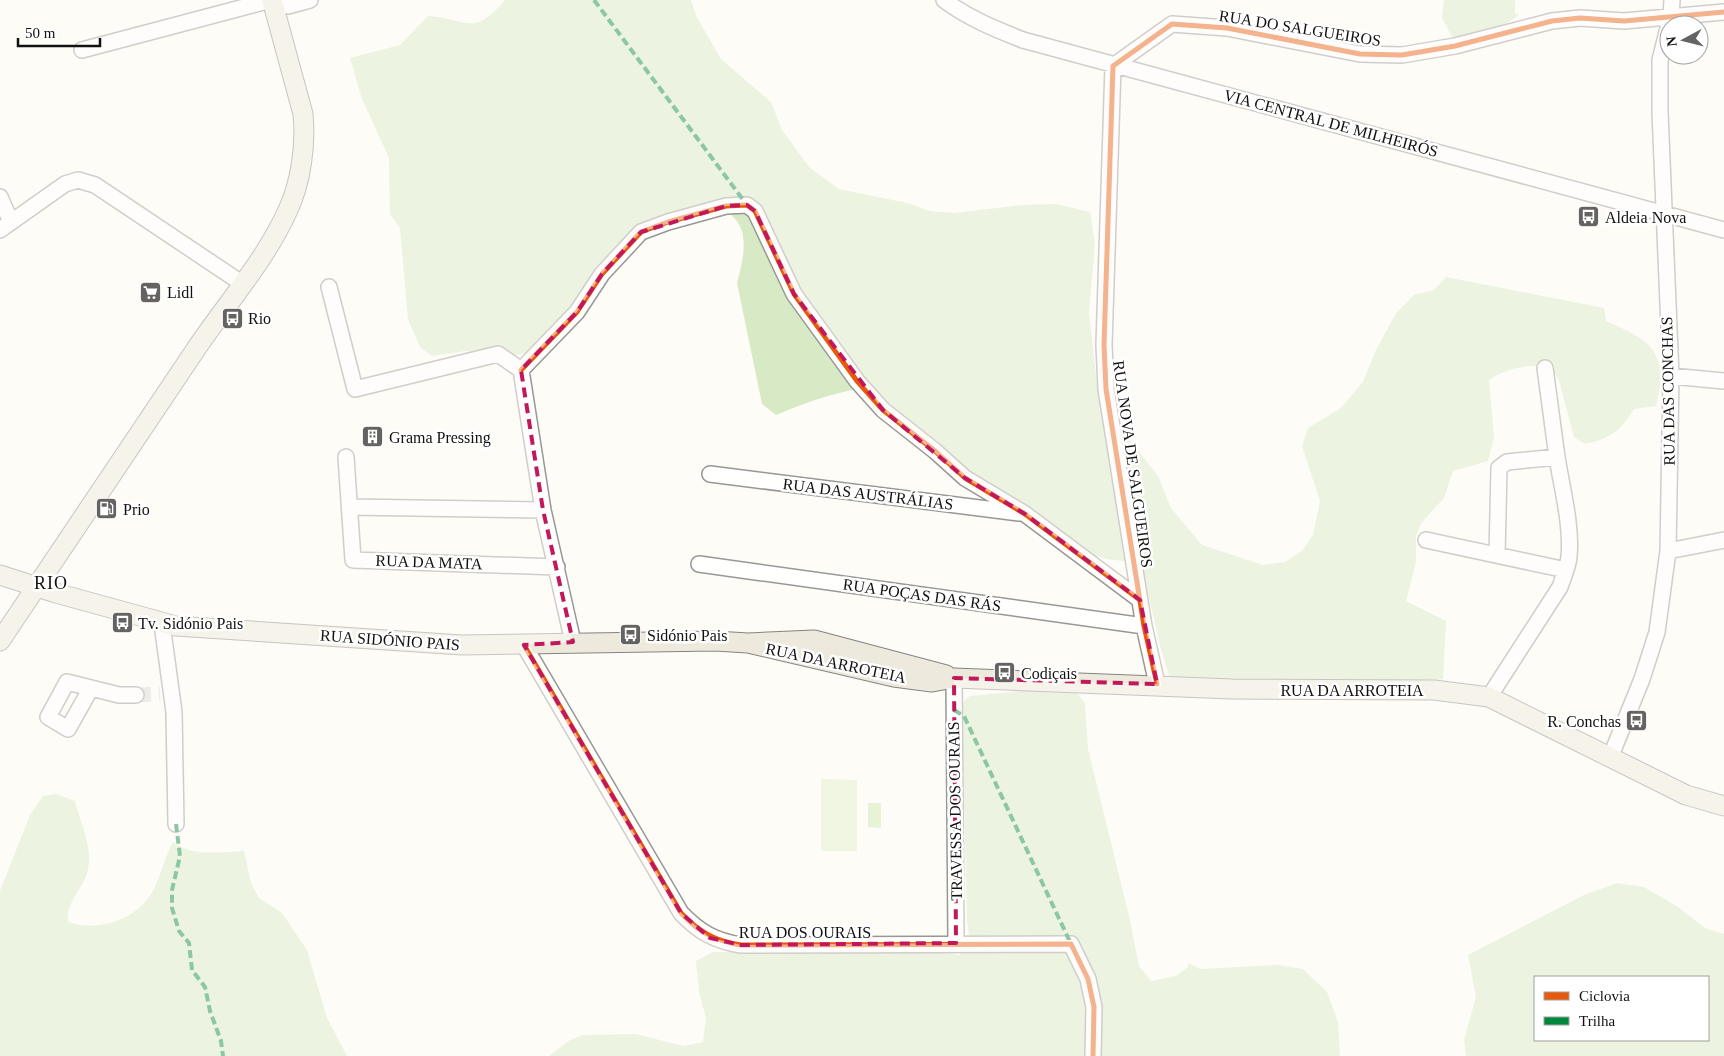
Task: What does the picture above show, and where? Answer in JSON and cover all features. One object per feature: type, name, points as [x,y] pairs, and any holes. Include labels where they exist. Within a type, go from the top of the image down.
[{"type":"main road","points":[[0,641],[199,345],[243,284],[281,226],[289,208],[296,188],[304,142],[303,114],[271,0]]},
{"type":"main road","name":"RUA SIDÓNIO PAIS","points":[[0,574],[162,624],[462,645],[715,641],[748,643]]},
{"type":"main road","name":"RUA DA ARROTEIA","points":[[748,643],[894,677],[932,682],[954,678],[1157,684],[1232,689],[1434,690],[1489,697],[1686,795],[1724,806]]},
{"type":"street","points":[[82,50],[271,0],[288,6],[310,0]]},
{"type":"street","name":"VIA CENTRAL DE MILHEIRÓS","points":[[944,0],[959,11],[988,26],[1023,40],[1113,66],[1724,230]]},
{"type":"street","name":"RUA DAS CONCHAS","points":[[1671,15],[1672,0]]},
{"type":"street","name":"RUA DO SALGUEIROS","points":[[1684,15],[1724,12]]},
{"type":"street","name":"RUA DO SALGUEIROS","points":[[1113,66],[1172,24],[1226,28],[1360,54],[1402,55],[1456,46],[1552,21],[1580,18],[1624,21],[1659,17]]},
{"type":"street","name":"RUA DAS CONCHAS","points":[[1610,758],[1642,678],[1657,632],[1668,551],[1671,376],[1663,213],[1660,65]]},
{"type":"street","name":"RUA NOVA DE SALGUEIROS","points":[[1113,66],[1104,345],[1106,380],[1144,626],[1157,684]]},
{"type":"street","points":[[0,197],[5,226],[65,184],[78,180],[95,185],[243,284]]},
{"type":"street","points":[[521,370],[577,312],[602,274],[642,232],[668,222],[726,206],[747,205],[756,212],[794,294],[857,381],[883,410],[935,451],[965,478],[1025,514],[1140,600]]},
{"type":"street","points":[[329,287],[355,389],[498,354],[521,370],[543,510],[573,642]]},
{"type":"street","points":[[1489,697],[1560,587],[1569,560],[1569,538],[1545,368]]},
{"type":"street","points":[[1671,376],[1724,381]]},
{"type":"street","name":"RUA DA MATA","points":[[346,457],[354,560],[557,567]]},
{"type":"street","points":[[1497,555],[1499,468],[1507,462],[1557,457]]},
{"type":"street","name":"RUA DAS AUSTRÁLIAS","points":[[710,474],[1025,514]]},
{"type":"street","points":[[350,507],[543,510]]},
{"type":"street","points":[[1426,540],[1566,570]]},
{"type":"street","points":[[1668,551],[1724,540]]},
{"type":"street","name":"RUA POÇAS DAS RÁS","points":[[700,564],[1144,626]]},
{"type":"street","points":[[162,624],[166,693],[174,712],[176,824]]},
{"type":"street","name":"RUA DOS OURAIS","points":[[524,645],[681,912],[694,927],[710,938],[741,946],[956,943],[1071,944],[1088,979],[1094,1008],[1094,1056]]},
{"type":"street","name":"TRAVESSA DOS OURAIS","points":[[954,678],[956,943]]},
{"type":"street","points":[[91,688],[119,695],[136,695]]},
{"type":"highlighted area","points":[[747,205],[755,211],[794,294],[883,410],[965,478],[1025,514],[1140,600],[1157,684],[954,678],[956,943],[741,945],[710,938],[681,913],[524,645],[573,642],[543,510],[521,370],[577,312],[602,274],[641,232],[726,206]]},
{"type":"green space","points":[[505,0],[691,0],[696,16],[721,59],[771,102],[782,130],[809,167],[839,189],[907,203],[930,211],[954,213],[1022,205],[1056,204],[1090,212],[1095,244],[1089,312],[1097,385],[1107,420],[1126,435],[1158,476],[1171,508],[1202,545],[1263,565],[1285,562],[1302,551],[1313,535],[1320,501],[1302,446],[1308,428],[1341,408],[1363,382],[1375,352],[1396,313],[1414,295],[1434,290],[1446,277],[1604,308],[1606,321],[1635,335],[1654,351],[1660,373],[1660,388],[1656,406],[1634,409],[1614,433],[1601,440],[1585,444],[1574,437],[1559,381],[1550,366],[1518,368],[1504,372],[1489,380],[1494,438],[1488,461],[1453,471],[1444,498],[1421,523],[1416,536],[1416,562],[1406,601],[1446,621],[1443,679],[1374,684],[1171,682],[1160,646],[1144,575],[1131,562],[1106,559],[1079,551],[992,493],[865,388],[820,398],[776,415],[762,404],[737,283],[742,262],[744,241],[742,231],[731,215],[721,209],[650,236],[535,349],[518,355],[466,351],[432,356],[420,347],[408,319],[400,228],[390,214],[389,158],[362,99],[350,58],[400,45],[428,16],[477,23],[494,12]]},
{"type":"green space","points":[[1444,0],[1515,0],[1515,13],[1519,15],[1471,48],[1456,44],[1442,18]]},
{"type":"green space","points":[[1031,690],[1075,690],[1085,703],[1088,749],[1129,916],[1139,966],[1151,981],[1176,976],[1188,967],[1188,963],[1200,969],[1277,965],[1303,969],[1327,992],[1338,1022],[1340,1056],[549,1056],[570,1040],[583,1035],[636,1034],[683,1046],[703,1042],[706,1018],[699,992],[696,961],[713,952],[850,952],[908,949],[960,955],[970,944],[967,920],[963,763],[958,724],[963,702],[970,696]]},
{"type":"green space","points":[[821,779],[857,780],[857,851],[821,851]]},
{"type":"green space","points":[[56,794],[75,801],[89,852],[86,876],[72,901],[68,922],[92,926],[105,924],[128,916],[139,908],[154,889],[173,842],[180,847],[198,852],[244,851],[251,883],[259,898],[282,913],[307,950],[327,1018],[347,1056],[0,1056],[0,891],[30,815],[43,796]]},
{"type":"green space","points":[[868,803],[881,803],[881,828],[868,827]]},
{"type":"green space","points":[[1617,883],[1644,887],[1678,907],[1705,928],[1724,934],[1724,1056],[1466,1056],[1464,1040],[1476,997],[1468,955],[1584,895]]},
{"type":"tunnel","points":[[136,695],[160,694]]},
{"type":"marked path","points":[[594,0],[747,205]]},
{"type":"marked path","points":[[954,710],[964,716],[1071,944]]},
{"type":"marked path","points":[[176,824],[180,856],[172,890],[172,908],[179,931],[189,943],[192,970],[205,987],[210,1011],[221,1041],[223,1056]]},
{"type":"cycle path","points":[[1157,684],[1144,626],[1106,389],[1104,345],[1113,66],[1172,24],[1227,28],[1360,54],[1402,55],[1455,46],[1552,21],[1580,18],[1624,21],[1724,12]]},
{"type":"cycle path","points":[[521,370],[577,312],[602,274],[641,232],[668,222],[726,206],[747,205],[755,211],[794,294],[857,381],[883,410],[935,451],[965,478],[1025,514],[1140,600]]},
{"type":"cycle path","points":[[524,645],[681,913],[694,925],[715,938],[741,945],[1071,944],[1088,979],[1094,1007],[1093,1056]]},
{"type":"place","name":"Aldeia Nova","points":[[1589,217]]},
{"type":"place","name":"Lidl","points":[[151,292]]},
{"type":"place","name":"Rio","points":[[232,318]]},
{"type":"place","name":"Grama Pressing","points":[[373,437]]},
{"type":"place","name":"Prio","points":[[107,509]]},
{"type":"place","name":"Tv. Sidónio Pais","points":[[122,623]]},
{"type":"place","name":"Sidónio Pais","points":[[631,635]]},
{"type":"place","name":"Codiçais","points":[[1005,673]]},
{"type":"place","name":"R. Conchas","points":[[1637,721]]},
{"type":"district","name":"RIO","points":[[51,583]]}]
